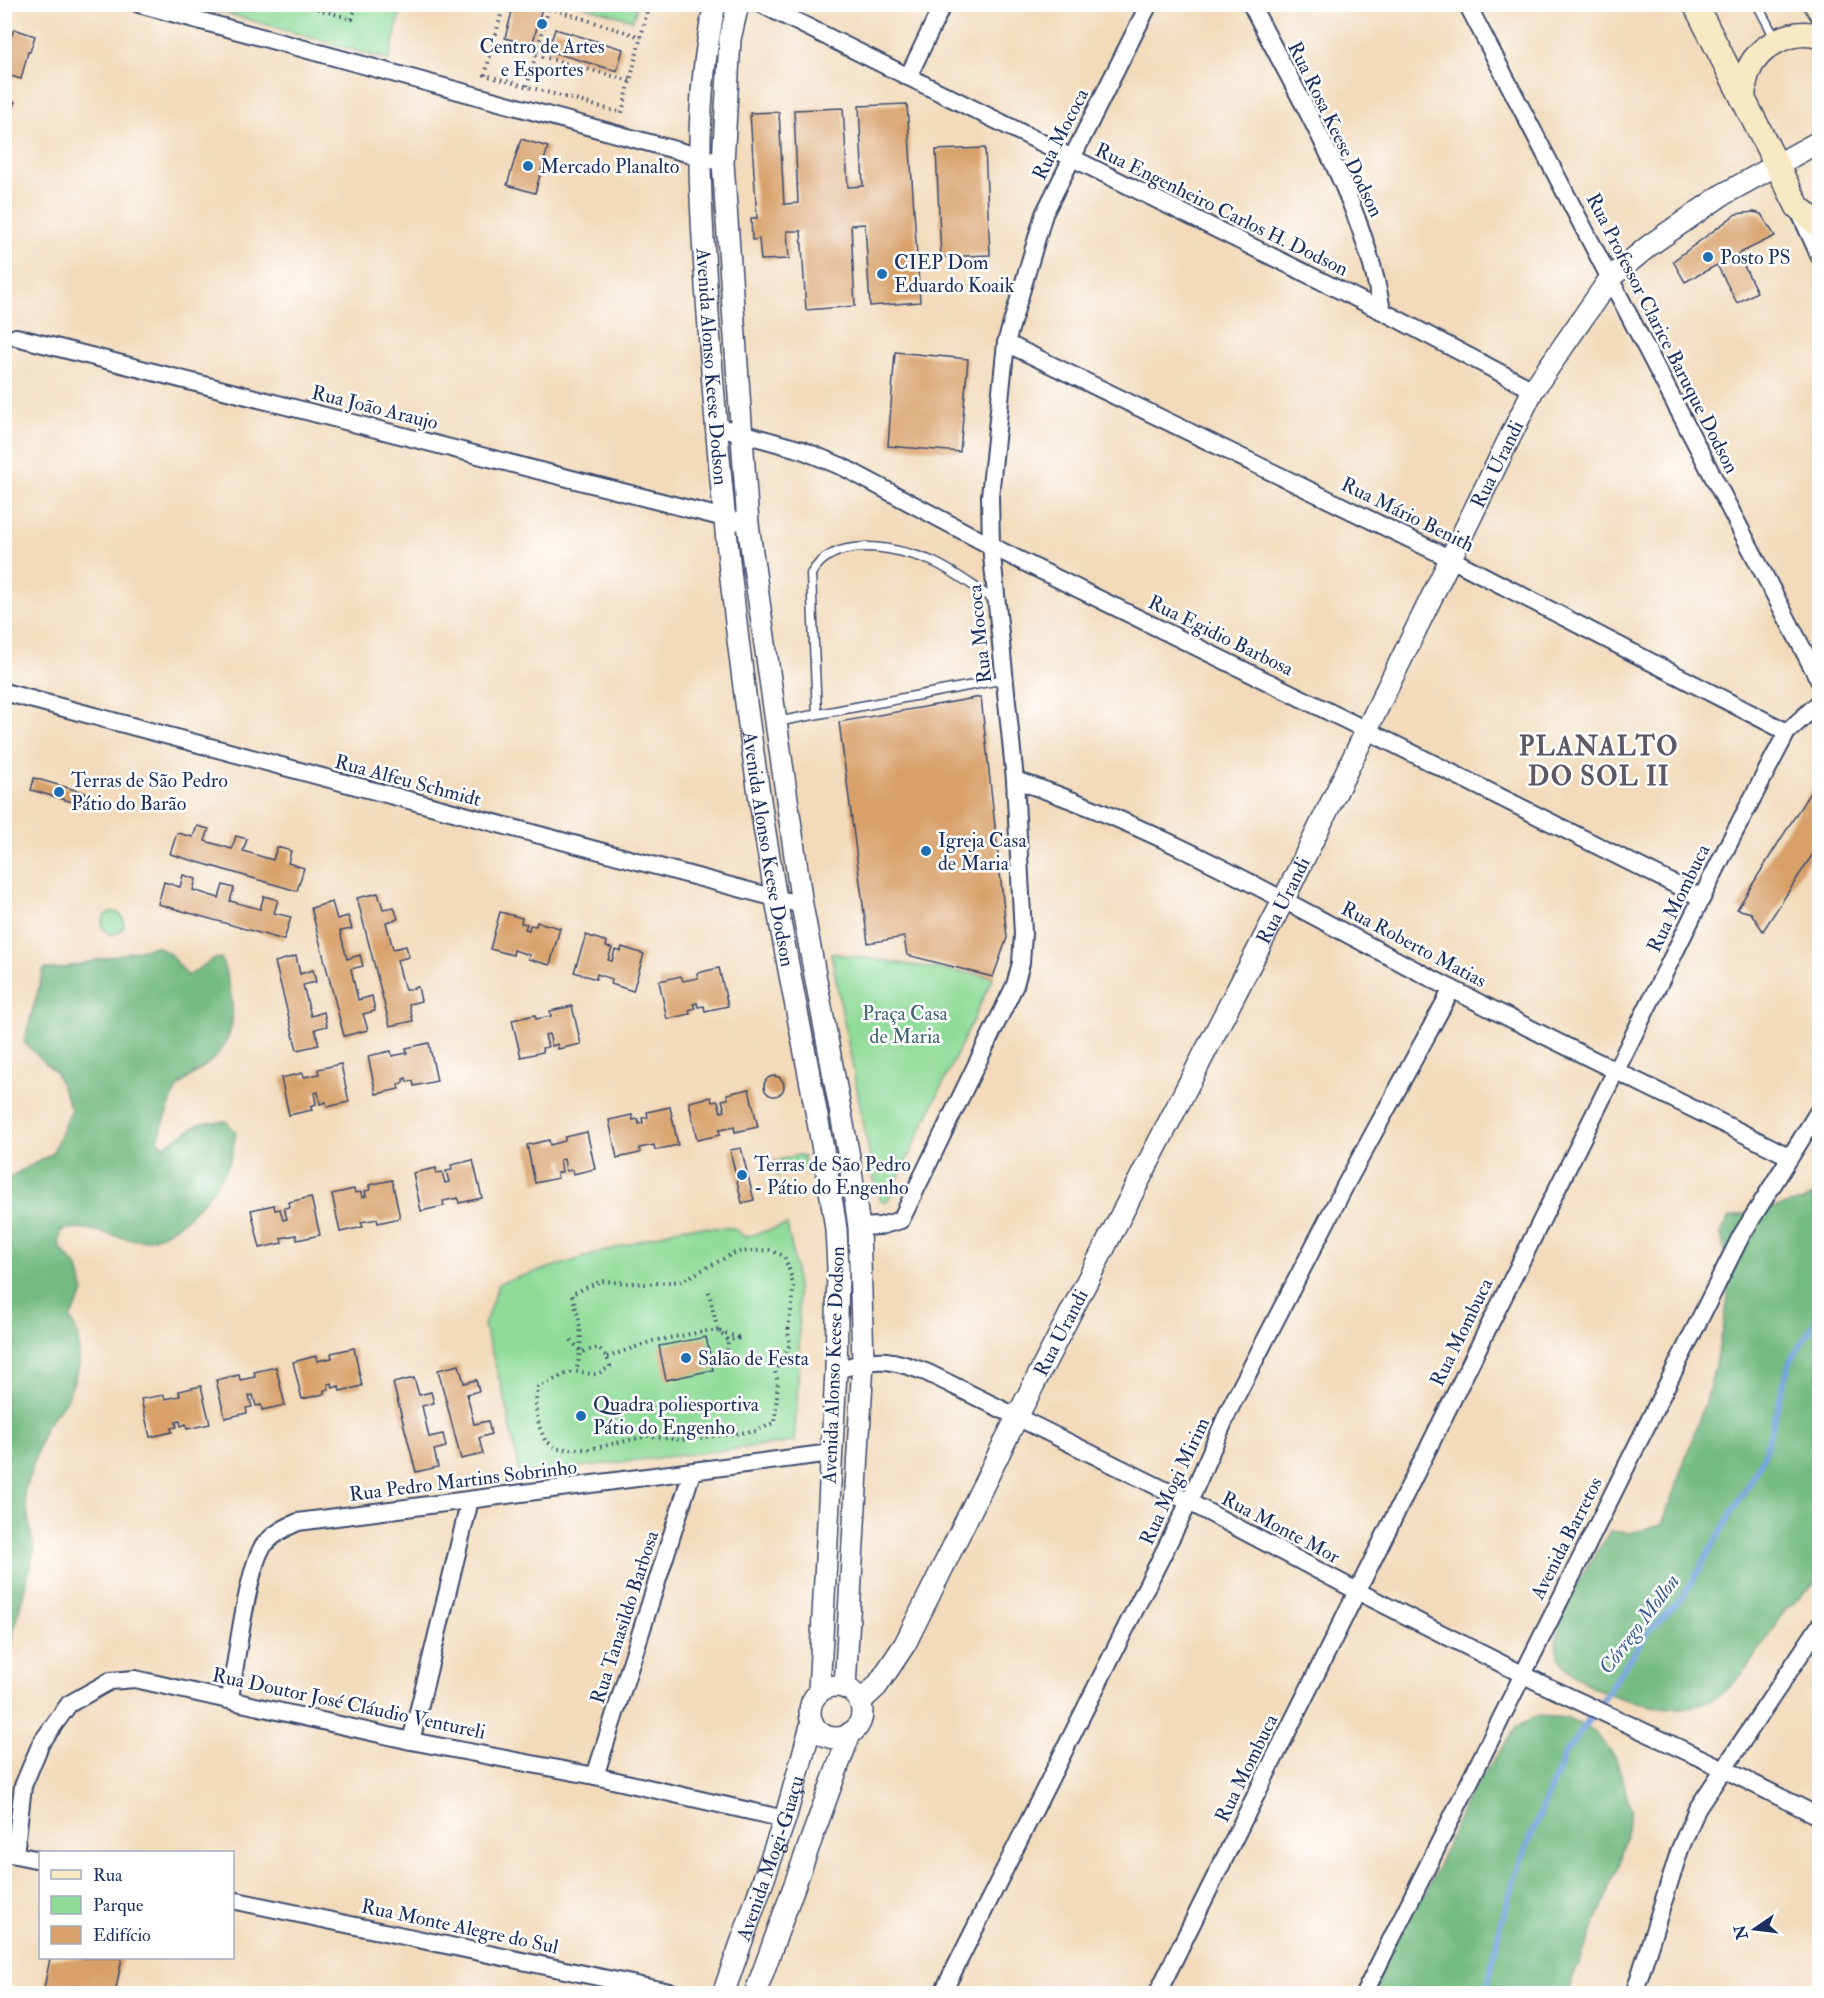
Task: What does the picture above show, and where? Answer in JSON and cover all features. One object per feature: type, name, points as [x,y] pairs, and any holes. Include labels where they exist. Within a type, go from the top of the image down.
[{"type":"main road","points":[[1695,4],[1797,207],[1820,226]]},
{"type":"main road","points":[[1816,4],[1820,10]]},
{"type":"main road","points":[[1743,98],[1747,74],[1758,55],[1776,41],[1796,34],[1820,36]]},
{"type":"street","points":[[139,4],[723,163]]},
{"type":"street","name":"Avenida Alonso Keese Dodson","points":[[715,4],[707,39],[698,158],[724,518],[744,690],[776,899],[836,1229],[838,1288],[836,1371],[819,1692]]},
{"type":"street","name":"Avenida Alonso Keese Dodson","points":[[738,4],[730,39],[723,117],[723,163],[748,524],[802,905],[849,1157],[859,1227],[863,1361],[852,1695]]},
{"type":"street","name":"Rua Engenheiro Carlos H. Dodson","points":[[761,4],[1382,311],[1533,390]]},
{"type":"street","points":[[908,77],[942,4]]},
{"type":"street","name":"Rua Mococa","points":[[859,1227],[880,1226],[901,1220],[1015,985],[1021,963],[1023,934],[1015,780],[991,546],[990,496],[1006,343],[1044,214],[1149,4]]},
{"type":"street","name":"Rua Rosa Keese Dodson","points":[[1251,4],[1346,189],[1376,271],[1382,311]]},
{"type":"street","name":"Rua Professor Clarice Baruque Dodson","points":[[1467,4],[1820,682]]},
{"type":"street","name":"Rua Urandi","points":[[852,1695],[877,1686],[905,1644],[1017,1417],[1284,899],[1533,390],[1611,277],[1650,245],[1722,195],[1775,163],[1820,141]]},
{"type":"street","points":[[1797,207],[1820,257]]},
{"type":"street","name":"Rua João Araujo","points":[[16,337],[748,524]]},
{"type":"street","name":"Rua Mário Benith","points":[[1006,343],[1451,559],[1787,732]]},
{"type":"street","name":"Rua Egidio Barbosa","points":[[716,426],[802,450],[843,467],[991,546],[1366,729],[1702,898]]},
{"type":"street","name":"Rua Alfeu Schmidt","points":[[4,692],[802,905]]},
{"type":"street","name":"Rua Mombuca","points":[[1157,1994],[1615,1069],[1787,732],[1820,702]]},
{"type":"street","name":"Rua Roberto Matias","points":[[1015,780],[1067,797],[1284,899],[1452,989],[1788,1156]]},
{"type":"street","name":"Rua Mogi Mirim","points":[[942,1994],[1189,1502],[1229,1410],[1346,1184],[1452,989]]},
{"type":"street","name":"Avenida Barretos","points":[[1364,1994],[1740,1236],[1788,1156],[1820,1109]]},
{"type":"street","name":"Rua Monte Mor","points":[[863,1361],[886,1360],[905,1364],[1017,1417],[1189,1502],[1357,1591],[1523,1672],[1542,1684],[1675,1745],[1820,1817]]},
{"type":"street","points":[[836,1371],[863,1361]]},
{"type":"street","name":"Rua Pedro Martins Sobrinho","points":[[230,1698],[252,1575],[262,1547],[279,1530],[298,1522],[831,1453]]},
{"type":"street","name":"Rua Tanasildo Barbosa","points":[[595,1776],[692,1472]]},
{"type":"street","points":[[411,1741],[470,1500]]},
{"type":"street","points":[[1634,1994],[1680,1849],[1697,1809],[1820,1625]]},
{"type":"street","name":"Rua Doutor José Cláudio Ventureli","points":[[10,1853],[23,1786],[41,1743],[69,1704],[110,1681],[135,1679],[230,1698],[411,1741],[595,1776],[785,1819]]},
{"type":"street","points":[[827,1688],[852,1695],[861,1720],[850,1734],[833,1738],[824,1735],[812,1722],[811,1706],[819,1692],[827,1688]]},
{"type":"street","name":"Avenida Mogi-Guaçu","points":[[723,1994],[785,1819],[812,1722]]},
{"type":"street","name":"Avenida Mogi-Guaçu","points":[[755,1994],[850,1734]]},
{"type":"street","points":[[10,1853],[39,1860]]},
{"type":"street","name":"Rua Monte Alegre do Sul","points":[[234,1900],[680,1994]]},
{"type":"lane","points":[[1757,4],[1776,41]]},
{"type":"lane","points":[[817,714],[817,675],[810,607],[811,574],[818,563],[830,555],[850,548],[884,548],[930,561],[997,602]]},
{"type":"lane","points":[[776,722],[1005,679]]},
{"type":"path","points":[[300,4],[352,19],[357,4]]},
{"type":"path","points":[[504,4],[485,75],[622,113],[650,4]]},
{"type":"path","points":[[527,86],[549,6],[641,37]]},
{"type":"path","points":[[536,55],[631,81]]},
{"type":"path","points":[[576,1372],[581,1352],[583,1344],[572,1294],[601,1281],[646,1284],[682,1281],[736,1252],[770,1250],[784,1256],[794,1291],[787,1329],[790,1344],[776,1371],[778,1382],[775,1422],[757,1431],[681,1440],[648,1436],[590,1449],[557,1449],[545,1440],[539,1426],[535,1403],[538,1388],[576,1372],[589,1376],[602,1373],[610,1366],[607,1357],[598,1348],[581,1352]]},
{"type":"path","points":[[708,1289],[718,1331],[728,1340]]},
{"type":"path","points":[[607,1357],[654,1341],[707,1331],[718,1331],[741,1338],[728,1340]]},
{"type":"path","points":[[571,1340],[581,1352]]},
{"type":"path","points":[[727,1356],[728,1340]]},
{"type":"green space","points":[[198,5],[402,5],[389,60]]},
{"type":"green space","points":[[579,5],[637,5],[633,20]]},
{"type":"green space","points":[[113,912],[121,915],[124,923],[121,931],[113,934],[105,931],[102,923],[105,915]]},
{"type":"green space","points":[[156,946],[169,953],[188,976],[213,959],[221,958],[232,998],[233,1012],[228,1038],[221,1050],[176,1091],[158,1139],[160,1145],[166,1145],[201,1123],[226,1121],[236,1133],[233,1150],[224,1172],[205,1199],[179,1224],[165,1233],[137,1240],[81,1228],[61,1230],[59,1246],[78,1268],[84,1293],[70,1318],[78,1335],[79,1365],[68,1398],[45,1427],[24,1493],[34,1551],[5,1665],[5,1196],[8,1178],[52,1154],[71,1109],[56,1073],[24,1042],[44,969],[59,969]]},
{"type":"green space","name":"Praça Casa de Maria","points":[[831,953],[993,977],[887,1202],[881,1201],[875,1184]]},
{"type":"green space","points":[[798,1155],[804,1157],[805,1165],[802,1169],[777,1176],[770,1169],[773,1162]]},
{"type":"green space","points":[[1819,1191],[1819,1580],[1785,1611],[1738,1679],[1728,1689],[1713,1698],[1693,1706],[1664,1707],[1629,1701],[1593,1687],[1566,1666],[1558,1654],[1559,1627],[1582,1575],[1609,1535],[1609,1531],[1630,1533],[1662,1525],[1709,1391],[1723,1329],[1728,1297],[1727,1261],[1721,1234],[1728,1218],[1803,1201]]},
{"type":"green space","points":[[787,1225],[796,1279],[799,1333],[794,1442],[519,1474],[506,1403],[484,1325],[499,1283],[685,1227],[733,1228],[745,1237]]},
{"type":"green space","points":[[1535,1716],[1568,1718],[1594,1732],[1616,1758],[1631,1810],[1620,1862],[1567,1993],[1373,1994],[1397,1932],[1427,1891],[1469,1795],[1517,1727]]},
{"type":"building","points":[[514,4],[543,4],[532,46],[505,38]]},
{"type":"building","points":[[14,29],[35,36],[21,79],[4,74],[4,35],[11,37]]},
{"type":"building","points":[[555,29],[623,49],[617,71],[548,51]]},
{"type":"building","points":[[4,98],[15,102],[5,123],[4,123]]},
{"type":"building","points":[[907,104],[920,302],[870,306],[865,224],[851,225],[855,306],[806,310],[801,231],[787,231],[789,259],[761,260],[759,239],[752,240],[751,218],[757,218],[750,113],[779,112],[784,204],[798,203],[794,110],[843,108],[848,187],[863,186],[859,106]]},
{"type":"building","name":"Mercado Planalto","points":[[521,139],[548,147],[535,193],[507,185]]},
{"type":"building","points":[[985,148],[990,255],[941,257],[936,150]]},
{"type":"building","name":"Posto PS","points":[[1754,212],[1761,214],[1775,236],[1738,254],[1757,292],[1737,303],[1717,265],[1685,282],[1673,261],[1736,214]]},
{"type":"building","points":[[895,352],[968,359],[960,452],[888,446]]},
{"type":"building","name":"Igreja Casa de Maria","points":[[981,697],[1007,938],[993,977],[907,955],[904,937],[868,943],[839,722]]},
{"type":"building","points":[[34,778],[86,793],[83,805],[31,790]]},
{"type":"building","points":[[1817,781],[1820,783],[1820,843],[1763,931],[1751,913],[1737,909]]},
{"type":"building","points":[[197,826],[209,829],[205,841],[232,849],[236,836],[247,839],[243,851],[273,860],[277,847],[291,851],[288,863],[304,868],[297,891],[170,854],[177,833],[193,837]]},
{"type":"building","points":[[183,875],[196,879],[193,890],[219,898],[223,885],[234,888],[230,901],[260,909],[264,896],[278,900],[274,913],[291,917],[284,940],[158,904],[164,882],[180,887]]},
{"type":"building","points":[[378,893],[383,909],[394,907],[398,919],[386,922],[393,949],[406,946],[409,957],[397,960],[405,990],[418,987],[421,1001],[409,1004],[413,1021],[390,1026],[357,898]]},
{"type":"building","points":[[332,902],[337,919],[348,916],[352,929],[340,931],[347,959],[360,955],[363,966],[351,969],[358,1000],[372,996],[375,1011],[363,1014],[368,1030],[344,1036],[311,908]]},
{"type":"building","points":[[500,912],[522,918],[521,923],[527,924],[525,929],[529,930],[530,925],[536,926],[537,922],[560,928],[550,965],[528,959],[529,955],[514,950],[513,955],[490,949]]},
{"type":"building","points":[[586,935],[607,942],[606,947],[612,948],[608,960],[612,961],[615,950],[621,951],[622,947],[644,954],[633,991],[611,984],[612,979],[597,974],[596,979],[574,972]]},
{"type":"building","points":[[296,956],[300,974],[313,970],[316,982],[303,985],[311,1016],[324,1012],[327,1026],[315,1029],[319,1045],[297,1050],[275,962]]},
{"type":"building","points":[[719,968],[728,1006],[705,1011],[704,1006],[698,1007],[697,1003],[693,1004],[695,1008],[689,1010],[690,1014],[667,1019],[659,981],[681,976],[683,981],[698,978],[697,973]]},
{"type":"building","points":[[572,1006],[581,1044],[558,1049],[558,1044],[552,1046],[549,1034],[545,1035],[548,1047],[542,1048],[543,1052],[521,1057],[512,1020],[535,1015],[536,1019],[551,1016],[550,1011]]},
{"type":"building","points":[[429,1043],[437,1081],[414,1086],[413,1081],[407,1082],[406,1078],[403,1079],[404,1083],[398,1084],[399,1089],[376,1094],[368,1056],[391,1051],[392,1056],[407,1053],[406,1048]]},
{"type":"building","points":[[341,1064],[349,1102],[327,1107],[326,1102],[320,1104],[318,1092],[314,1093],[316,1104],[310,1106],[312,1110],[289,1115],[281,1078],[303,1073],[304,1077],[319,1074],[318,1069]]},
{"type":"building","points":[[774,1076],[781,1079],[784,1086],[781,1093],[774,1096],[767,1093],[764,1086],[767,1079]]},
{"type":"building","points":[[749,1089],[758,1127],[735,1132],[734,1127],[719,1130],[720,1135],[697,1140],[689,1102],[711,1097],[712,1102],[718,1101],[721,1112],[725,1111],[722,1100],[728,1099],[727,1094]]},
{"type":"building","points":[[670,1107],[678,1145],[655,1150],[654,1145],[639,1148],[640,1153],[617,1158],[609,1120],[632,1115],[633,1120],[638,1119],[639,1124],[643,1123],[642,1118],[648,1117],[647,1112]]},
{"type":"building","points":[[587,1132],[595,1169],[573,1174],[572,1170],[566,1171],[564,1159],[560,1160],[562,1172],[557,1173],[558,1178],[535,1183],[527,1145],[549,1140],[550,1145],[565,1141],[565,1137]]},
{"type":"building","points":[[741,1148],[754,1200],[742,1203],[730,1150]]},
{"type":"building","points":[[473,1160],[482,1198],[459,1203],[458,1198],[443,1201],[444,1206],[421,1211],[413,1173],[436,1168],[436,1173],[442,1172],[445,1183],[449,1182],[446,1171],[452,1170],[451,1165]]},
{"type":"building","points":[[392,1180],[400,1218],[378,1223],[377,1219],[361,1222],[363,1227],[340,1232],[332,1194],[354,1189],[355,1193],[361,1192],[362,1197],[366,1196],[365,1191],[370,1190],[369,1185]]},
{"type":"building","points":[[311,1197],[320,1235],[297,1240],[296,1235],[281,1238],[282,1243],[260,1248],[251,1210],[274,1205],[275,1210],[280,1209],[283,1220],[287,1219],[284,1208],[290,1207],[289,1202]]},
{"type":"building","name":"Salão de Festa","points":[[706,1337],[713,1370],[666,1380],[659,1346]]},
{"type":"building","points":[[354,1348],[362,1386],[340,1391],[339,1386],[333,1388],[332,1383],[328,1384],[329,1389],[324,1390],[324,1394],[302,1399],[293,1362],[316,1356],[317,1361],[332,1358],[331,1353]]},
{"type":"building","points":[[459,1365],[464,1383],[476,1380],[479,1391],[467,1394],[474,1424],[488,1421],[491,1434],[479,1438],[483,1454],[461,1459],[438,1370]]},
{"type":"building","points":[[276,1367],[285,1405],[262,1410],[261,1405],[256,1406],[253,1395],[249,1396],[252,1407],[246,1408],[247,1413],[225,1418],[216,1380],[239,1375],[240,1380],[255,1377],[254,1372]]},
{"type":"building","points":[[414,1378],[419,1395],[431,1392],[434,1403],[422,1406],[429,1437],[443,1434],[446,1447],[434,1450],[438,1467],[416,1472],[393,1383]]},
{"type":"building","points":[[201,1386],[210,1424],[187,1429],[186,1424],[181,1426],[180,1421],[176,1422],[177,1427],[171,1428],[172,1432],[150,1437],[141,1399],[164,1395],[165,1399],[180,1396],[179,1391]]},
{"type":"building","points":[[50,1959],[122,1959],[115,1994],[43,1994]]},
{"type":"waterway","name":"Córrego Mollon","points":[[1486,1994],[1498,1935],[1515,1875],[1564,1756],[1648,1632],[1684,1596],[1763,1458],[1790,1361],[1820,1314]]},
{"type":"place","name":"Centro de Artes e Esportes","points":[[542,24]]},
{"type":"place","name":"Mercado Planalto","points":[[528,166]]},
{"type":"place","name":"Posto PS","points":[[1708,257]]},
{"type":"place","name":"CIEP Dom Eduardo Koaik","points":[[882,274]]},
{"type":"place","name":"Terras de São Pedro Pátio do Barão","points":[[59,792]]},
{"type":"place","name":"Igreja Casa de Maria","points":[[926,851]]},
{"type":"place","name":"Terras de São Pedro - Pátio do Engenho","points":[[742,1175]]},
{"type":"place","name":"Salão de Festa","points":[[686,1358]]},
{"type":"place","name":"Quadra poliesportiva Pátio do Engenho","points":[[581,1416]]},
{"type":"district","name":"PLANALTO DO SOL II","points":[[1599,761]]}]
